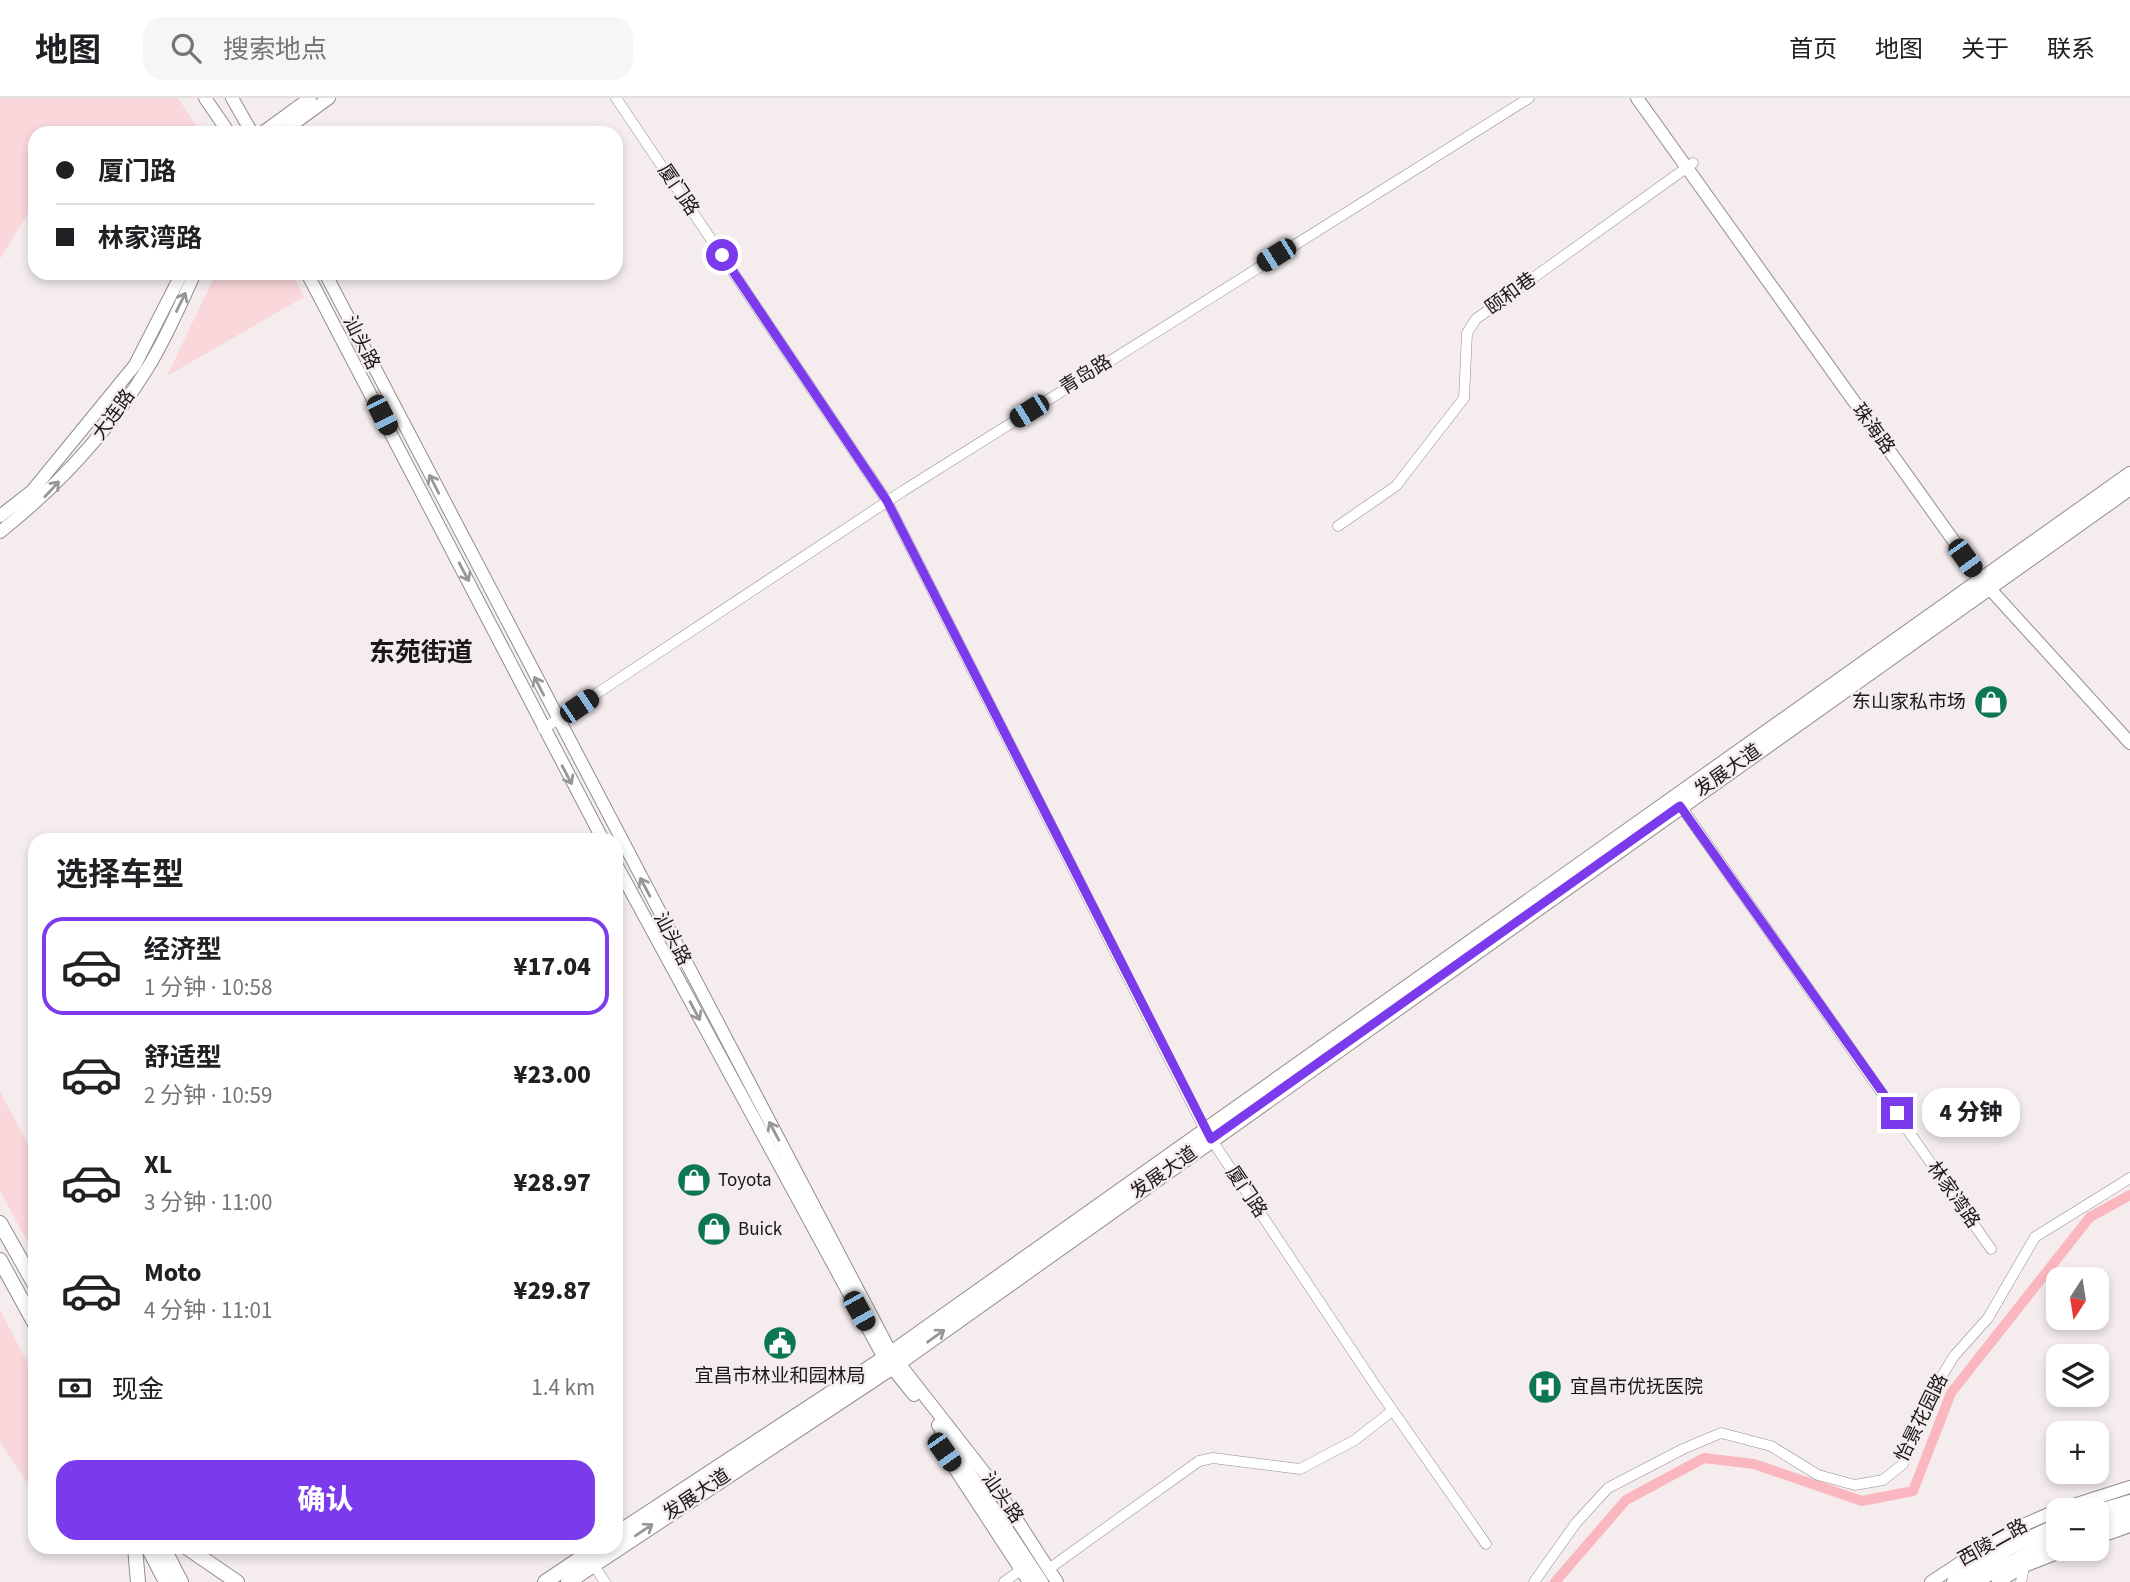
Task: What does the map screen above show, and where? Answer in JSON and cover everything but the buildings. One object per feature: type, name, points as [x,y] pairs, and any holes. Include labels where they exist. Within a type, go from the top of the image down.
[{"type":"highway","name":"发展大道","points":[[623,1544],[892,1360],[1987,582],[2130,474]]},
{"type":"highway","name":"发展大道","points":[[1987,582],[2130,488]]},
{"type":"highway","points":[[0,1223],[28,1272]]},
{"type":"highway","points":[[0,1260],[28,1311]]},
{"type":"highway","name":"发展大道","points":[[623,1530],[892,1360]]},
{"type":"highway","points":[[2109,1509],[2130,1502]]},
{"type":"highway","points":[[2109,1520],[2130,1514]]},
{"type":"highway","points":[[1954,1582],[2007,1549],[2046,1531]]},
{"type":"highway","points":[[1973,1582],[2046,1545]]},
{"type":"highway","points":[[136,1554],[138,1582]]},
{"type":"highway","points":[[152,1554],[166,1582]]},
{"type":"highway","points":[[167,1554],[181,1582]]},
{"type":"highway","points":[[196,1554],[237,1582]]},
{"type":"highway","points":[[545,1582],[587,1554]]},
{"type":"highway","name":"发展大道","points":[[568,1582],[608,1554]]},
{"type":"highway","points":[[1973,1582],[2024,1566]]},
{"type":"main road","points":[[205,98],[224,126]]},
{"type":"main road","points":[[232,98],[248,126]]},
{"type":"main road","points":[[272,126],[310,98]]},
{"type":"main road","points":[[291,126],[329,98]]},
{"type":"main road","name":"珠海路","points":[[1637,98],[1689,165],[1987,582],[2128,735]]},
{"type":"main road","name":"珠海路","points":[[1647,98],[1689,165]]},
{"type":"main road","name":"大连路","points":[[0,516],[32,491],[135,365],[178,280]]},
{"type":"main road","name":"大连路","points":[[0,532],[44,497],[89,449],[148,369],[192,280]]},
{"type":"main road","name":"汕头路","points":[[311,280],[599,833]]},
{"type":"main road","name":"汕头路","points":[[329,280],[616,833]]},
{"type":"main road","name":"汕头路","points":[[623,846],[892,1360],[995,1486],[1058,1582]]},
{"type":"main road","name":"汕头路","points":[[623,877],[892,1360],[1042,1582]]},
{"type":"main road","points":[[936,1422],[944,1452],[1029,1582]]},
{"type":"main road","name":"西陵二路","points":[[2096,1498],[2130,1487]]},
{"type":"main road","name":"西陵二路","points":[[1931,1582],[2007,1532],[2046,1515]]},
{"type":"main road","points":[[2109,1533],[2130,1526]]},
{"type":"main road","name":"西陵二路","points":[[1998,1582],[2024,1566],[2046,1558]]},
{"type":"street","name":"厦门路","points":[[616,98],[887,501],[1208,1135],[1392,1410],[1486,1544]]},
{"type":"street","name":"青岛路","points":[[543,729],[887,501],[1529,98]]},
{"type":"street","name":"颐和巷","points":[[1338,526],[1396,486],[1464,398],[1467,333],[1476,318],[1689,165]]},
{"type":"street","name":"林家湾路","points":[[1677,801],[1991,1249]]},
{"type":"street","name":"怡景花园路","points":[[1534,1582],[1576,1523],[1608,1488],[1721,1433],[1771,1446],[1818,1475],[1855,1485],[1883,1480],[1903,1464],[1934,1389],[1954,1356],[1988,1318],[2035,1237],[2130,1178]]},
{"type":"street","points":[[1050,1568],[1199,1461],[1213,1458],[1300,1469],[1355,1440],[1392,1410]]},
{"type":"street","points":[[593,1564],[605,1582]]},
{"type":"street","points":[[2021,1582],[2024,1566]]},
{"type":"street","points":[[1004,1582],[1022,1569]]},
{"type":"shaded area","points":[[0,98],[178,98],[196,126],[28,126],[28,213],[0,259]]},
{"type":"shaded area","points":[[213,280],[296,280],[304,297],[167,376]]},
{"type":"shaded area","points":[[0,1092],[28,1144],[28,1243],[0,1191]]},
{"type":"shaded area","points":[[0,1310],[28,1364],[28,1484],[0,1442]]},
{"type":"waterway","points":[[1555,1582],[1626,1500],[1704,1458],[1754,1464],[1862,1501],[1913,1491],[1951,1393],[2090,1217],[2130,1195]]},
{"type":"place","name":"东山家私市场","points":[[1991,702]]},
{"type":"place","name":"Toyota","points":[[694,1180]]},
{"type":"place","name":"Buick","points":[[714,1229]]},
{"type":"place","name":"宜昌市林业和园林局","points":[[780,1343]]},
{"type":"place","name":"宜昌市优抚医院","points":[[1545,1387]]},
{"type":"district","name":"东苑街道","points":[[421,652]]},
{"type":"route","points":[[722,255],[887,501],[1211,1139],[1680,806],[1897,1113]]}]
